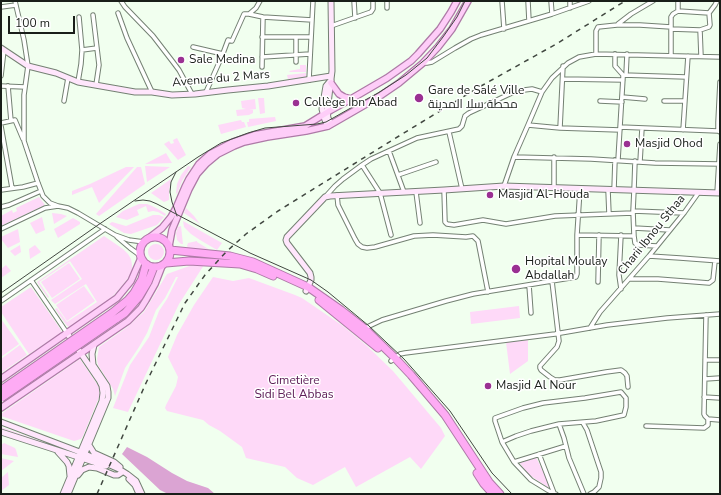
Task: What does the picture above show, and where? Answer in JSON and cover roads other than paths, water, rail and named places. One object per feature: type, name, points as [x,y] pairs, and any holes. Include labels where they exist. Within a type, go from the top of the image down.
[{"type":"highway","points":[[1,398],[114,316],[134,293],[142,279],[143,259],[140,251],[141,246],[146,240],[155,237],[166,241],[170,248],[170,255],[169,259],[164,265]]},
{"type":"highway","points":[[170,248],[230,256],[253,262],[307,289],[361,330],[373,343],[411,375],[445,415],[489,482],[500,494]]},
{"type":"highway","points":[[143,259],[154,267],[189,261],[240,264],[257,269],[307,289]]},
{"type":"highway","points":[[1,390],[114,316],[125,313],[139,298],[154,267]]},
{"type":"highway","points":[[393,359],[441,417],[484,484],[493,494]]},
{"type":"main road","points":[[146,240],[162,228],[171,217],[175,211],[184,187],[199,164],[210,154],[244,139],[266,133],[304,126],[324,112],[351,99],[387,78],[411,61],[440,29],[457,1]]},
{"type":"main road","points":[[170,248],[172,228],[189,189],[202,168],[213,158],[244,142],[306,131],[330,125],[380,96],[423,63],[438,47],[458,20],[468,1]]},
{"type":"main road","points":[[331,80],[339,94],[351,99]]},
{"type":"main road","points":[[1,379],[105,308],[117,298],[131,281],[143,259]]},
{"type":"main road","points":[[1,408],[128,321],[141,308],[164,265]]},
{"type":"street","points":[[121,1],[153,36],[173,62],[192,94]]},
{"type":"street","points":[[249,14],[256,8],[260,1]]},
{"type":"street","points":[[309,80],[313,1]]},
{"type":"street","points":[[330,125],[324,112],[331,80],[331,1]]},
{"type":"street","points":[[354,1],[354,18]]},
{"type":"street","points":[[331,26],[371,12],[374,8],[373,1]]},
{"type":"street","points":[[387,1],[387,8]]},
{"type":"street","points":[[502,1],[504,29]]},
{"type":"street","points":[[528,1],[529,21]]},
{"type":"street","points":[[551,1],[552,14]]},
{"type":"street","points":[[570,1],[570,8]]},
{"type":"street","points":[[423,63],[432,62],[471,39],[481,35],[552,14],[589,1]]},
{"type":"street","points":[[617,25],[631,14],[653,1]]},
{"type":"street","points":[[678,1],[678,11]]},
{"type":"street","points":[[1,7],[16,3],[24,40],[28,66],[24,101],[24,141]]},
{"type":"street","points":[[596,54],[597,27],[640,25],[700,30],[709,26],[709,13],[718,3]]},
{"type":"street","points":[[671,55],[670,19],[672,15],[678,11],[709,13]]},
{"type":"street","points":[[118,13],[127,38],[152,92]]},
{"type":"street","points":[[206,92],[228,40],[232,41],[244,14],[263,17],[312,20]]},
{"type":"street","points":[[93,15],[99,65],[96,85]]},
{"type":"street","points":[[262,67],[263,17]]},
{"type":"street","points":[[78,82],[82,50],[80,18]]},
{"type":"street","points":[[700,30],[701,56]]},
{"type":"street","points":[[262,37],[311,37]]},
{"type":"street","points":[[296,37],[296,62]]},
{"type":"street","points":[[193,47],[223,54]]},
{"type":"street","points":[[82,50],[97,48]]},
{"type":"street","points":[[1,76],[3,49]]},
{"type":"street","name":"Avenue du 2 Mars","points":[[3,49],[28,66],[56,73],[78,82],[126,91],[152,92],[172,95],[192,94],[309,80],[331,80]]},
{"type":"street","points":[[262,57],[310,54]]},
{"type":"street","points":[[504,186],[514,157],[542,92],[563,66],[579,57],[596,54],[720,57]]},
{"type":"street","points":[[615,54],[615,66],[624,75],[686,77]]},
{"type":"street","points":[[614,190],[623,80],[627,54]]},
{"type":"street","points":[[683,130],[688,56]]},
{"type":"street","points":[[560,128],[563,66]]},
{"type":"street","points":[[64,101],[68,78]]},
{"type":"street","points":[[562,79],[623,80]]},
{"type":"street","points":[[528,126],[719,131],[720,82]]},
{"type":"street","points":[[1,86],[25,87]]},
{"type":"street","points":[[8,86],[11,121]]},
{"type":"street","points":[[307,289],[311,278],[310,273],[287,244],[286,240],[289,234],[343,179],[371,159],[398,146],[417,138],[449,132],[461,128],[464,117],[469,113],[516,91],[532,89],[542,92]]},
{"type":"street","points":[[622,97],[645,99]]},
{"type":"street","points":[[600,100],[622,102]]},
{"type":"street","points":[[664,101],[684,101]]},
{"type":"street","points":[[1,123],[14,120],[17,122],[41,191],[47,200],[58,206],[68,208],[78,213],[115,235],[143,259]]},
{"type":"street","points":[[1,126],[12,188]]},
{"type":"street","points":[[640,162],[642,128]]},
{"type":"street","points":[[449,132],[462,189]]},
{"type":"street","points":[[325,197],[337,195],[416,192],[504,186],[719,193],[720,144]]},
{"type":"street","points":[[390,151],[404,192]]},
{"type":"street","points":[[514,157],[554,157],[635,162],[719,164]]},
{"type":"street","points":[[554,157],[554,188]]},
{"type":"street","points":[[398,175],[436,162]]},
{"type":"street","points":[[635,162],[633,212],[635,244],[657,246]]},
{"type":"street","points":[[362,165],[380,193],[391,236]]},
{"type":"street","points":[[1,190],[38,183]]},
{"type":"street","points":[[361,330],[382,320],[446,300],[575,278],[577,276],[577,235],[580,189]]},
{"type":"street","points":[[444,190],[444,219],[447,224],[454,225],[483,220],[506,224],[578,214],[633,212],[684,213]]},
{"type":"street","points":[[608,190],[609,214]]},
{"type":"street","points":[[1,207],[10,205],[41,191]]},
{"type":"street","points":[[416,192],[420,223]]},
{"type":"street","name":"Charii Ibnou Sthaa","points":[[590,328],[600,312],[649,256],[699,192]]},
{"type":"street","points":[[337,195],[338,205],[355,239],[362,247],[375,247],[414,236],[473,236],[478,241],[488,292]]},
{"type":"street","points":[[1,229],[45,208],[58,206]]},
{"type":"street","points":[[634,228],[670,230]]},
{"type":"street","points":[[1,300],[105,229]]},
{"type":"street","points":[[115,235],[129,240],[146,240]]},
{"type":"street","points":[[577,235],[634,236]]},
{"type":"street","points":[[598,282],[599,235]]},
{"type":"street","points":[[620,289],[619,275],[621,235]]},
{"type":"street","points":[[649,256],[720,261]]},
{"type":"street","points":[[629,279],[658,279],[709,283],[713,280],[715,261]]},
{"type":"street","points":[[31,280],[101,383],[103,393],[102,401],[82,456],[72,479],[63,494]]},
{"type":"street","points":[[552,281],[559,341],[556,348],[540,366],[541,370],[555,380],[621,370],[627,376],[628,387]]},
{"type":"street","points":[[529,285],[532,313]]},
{"type":"street","points":[[393,359],[400,354],[405,353],[558,334],[607,324],[720,314]]},
{"type":"street","points":[[646,426],[704,428],[708,426],[708,419],[704,414],[706,315]]},
{"type":"street","points":[[82,456],[89,445],[108,401],[108,389],[93,365],[92,354],[94,345]]},
{"type":"street","points":[[705,360],[720,360]]},
{"type":"street","points":[[704,379],[720,378]]},
{"type":"street","points":[[502,442],[531,431],[559,424],[583,423],[624,414],[626,398],[621,392],[543,403],[495,418],[502,442],[514,462],[531,480],[555,494]]},
{"type":"street","points":[[704,397],[720,398]]},
{"type":"street","points":[[708,419],[720,420]]},
{"type":"street","points":[[1,422],[121,473],[132,481],[139,494]]},
{"type":"street","points":[[583,423],[602,472],[599,487],[590,494]]},
{"type":"street","points":[[559,424],[569,458],[584,494]]},
{"type":"street","points":[[1,432],[56,450],[82,456],[114,467],[127,474]]},
{"type":"street","points":[[89,445],[94,453],[114,462],[136,481],[142,494]]},
{"type":"street","points":[[514,462],[566,446]]},
{"type":"street","points":[[56,450],[69,466],[72,479],[68,494]]},
{"type":"street","points":[[539,454],[555,494]]},
{"type":"street","points":[[72,479],[82,470],[89,467],[97,468],[114,475],[121,473]]},
{"type":"tram line","points":[[1,293],[98,225],[221,143],[265,128],[326,122],[378,93],[406,75],[427,58],[457,17],[465,1]]},
{"type":"tram line","points":[[176,172],[171,182],[170,192],[177,216]]},
{"type":"tram line","points":[[135,201],[143,200],[157,204],[250,253],[311,280],[328,292],[369,326],[404,359],[450,411],[492,473],[512,494]]},
{"type":"railway","points":[[97,494],[146,383],[185,303],[205,275],[226,252],[246,234],[278,211],[481,86],[558,43],[625,1]]},
{"type":"place","name":"Sale Medina","points":[[181,60]]},
{"type":"place","name":"Gare de Salé Ville محطة سلا المدينة","points":[[419,98]]},
{"type":"place","name":"Collège Ibn Abad","points":[[296,103]]},
{"type":"place","name":"Masjid Ohod","points":[[627,144]]},
{"type":"place","name":"Masjid Al-Houda","points":[[490,195]]},
{"type":"place","name":"Hopital Moulay Abdallah","points":[[516,269]]},
{"type":"place","name":"Masjid Al Nour","points":[[488,386]]},
{"type":"park label","name":"Cimetière Sidi Bel Abbas","points":[[294,388]]}]
